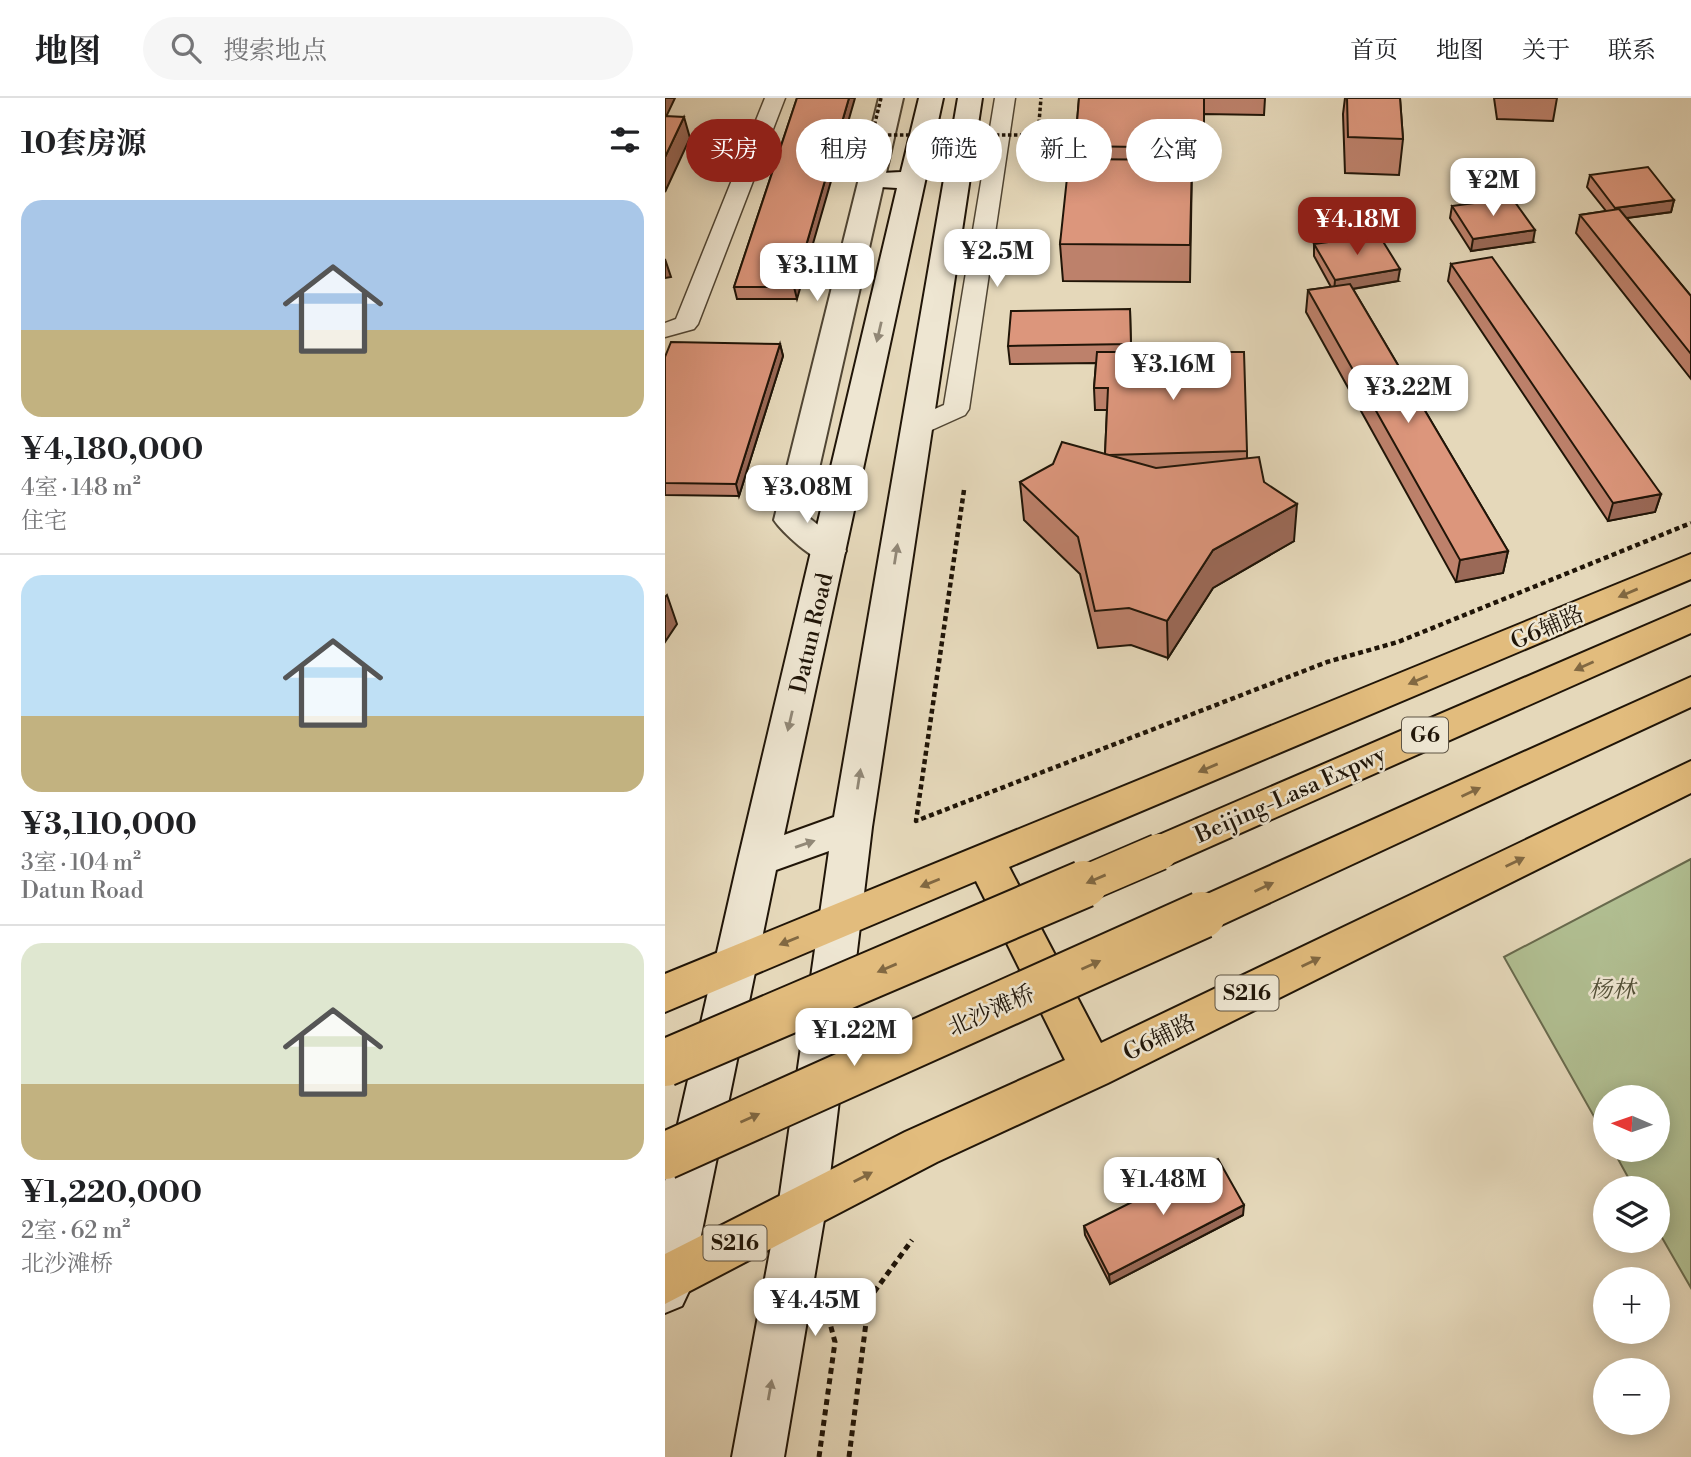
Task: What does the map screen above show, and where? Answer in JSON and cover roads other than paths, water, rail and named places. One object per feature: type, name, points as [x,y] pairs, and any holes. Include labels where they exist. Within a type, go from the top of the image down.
[{"type":"main road","points":[[886,119],[891,98]]},
{"type":"main road","name":"Datun Road","points":[[927,119],[931,98]]},
{"type":"main road","points":[[758,1457],[802,1208],[852,828],[970,98]]},
{"type":"main road","points":[[829,551],[791,520],[872,182]]},
{"type":"main road","name":"Datun Road","points":[[666,1283],[758,860],[914,182]]},
{"type":"main road","name":"G6辅路","points":[[665,993],[1691,566]]},
{"type":"main road","name":"Beijing-Lasa Expwy","points":[[665,1063],[1159,852],[1691,619]]},
{"type":"main road","name":"北沙滩桥","points":[[665,1156],[1202,915],[1691,691]]},
{"type":"main road","name":"G6辅路","points":[[666,1283],[802,1208],[921,1147],[1092,1069],[1691,776]]},
{"type":"main road","points":[[758,860],[852,828]]},
{"type":"main road","points":[[986,861],[1092,1069]]},
{"type":"street","points":[[665,330],[686,324],[775,98]]},
{"type":"street","points":[[916,427],[955,409],[1005,98]]},
{"type":"park label","name":"杨林","points":[[1612,989]]}]
